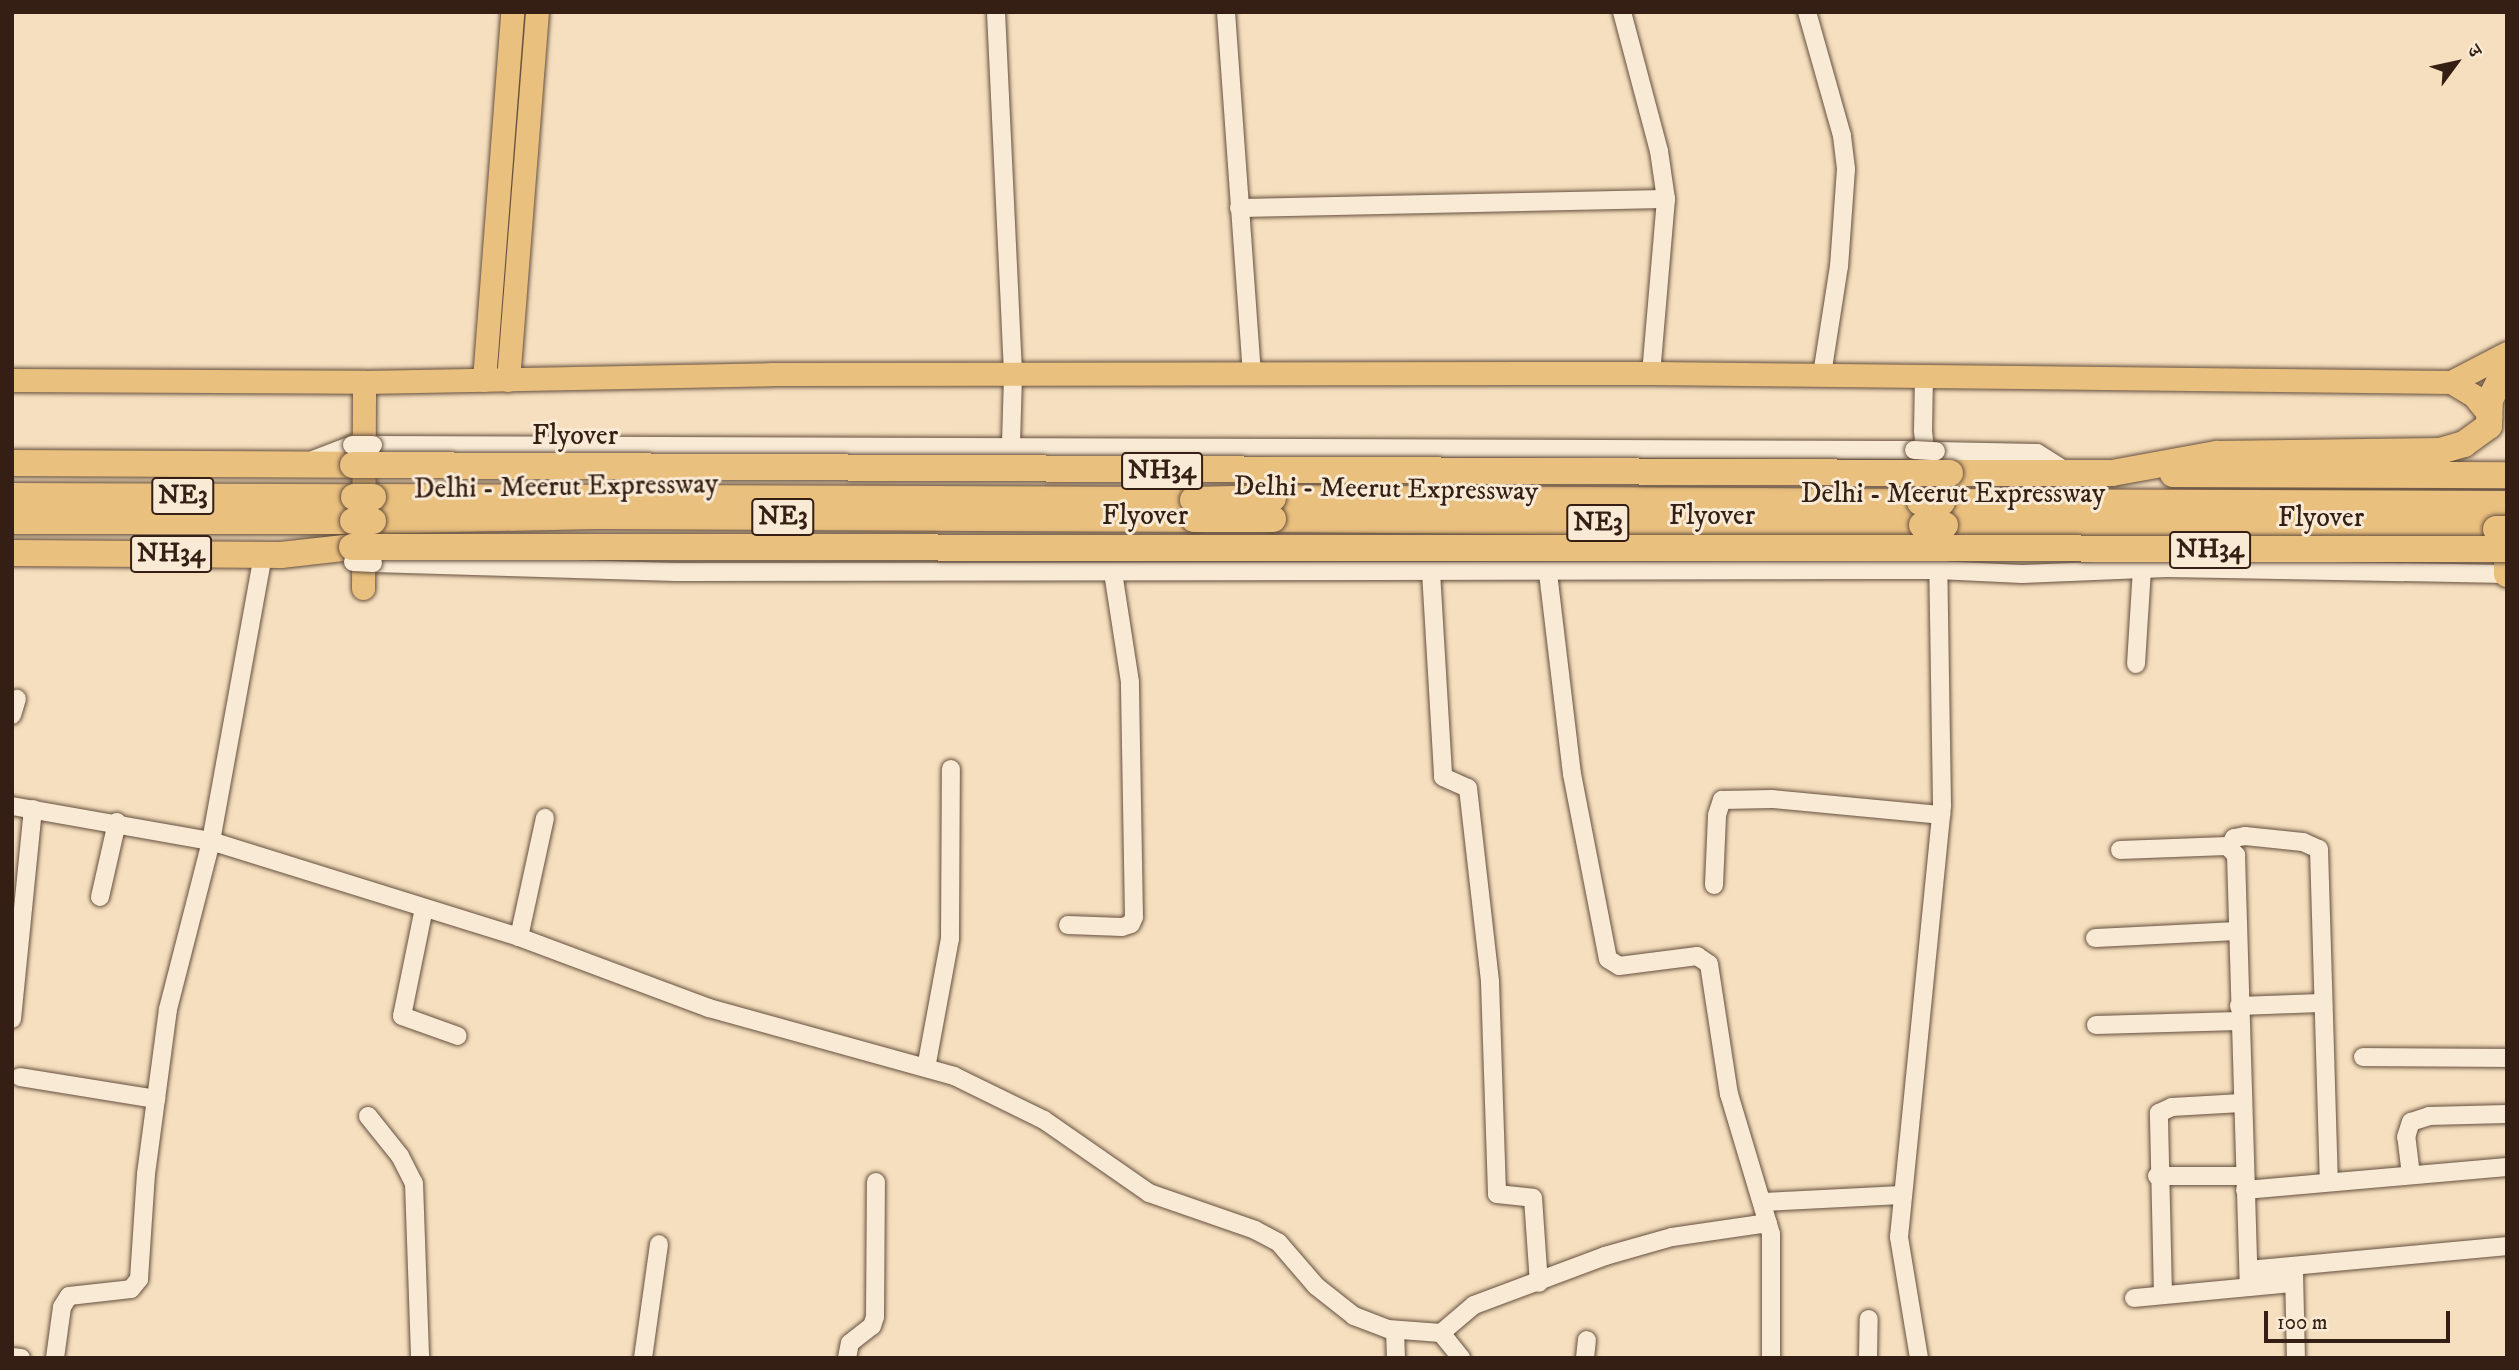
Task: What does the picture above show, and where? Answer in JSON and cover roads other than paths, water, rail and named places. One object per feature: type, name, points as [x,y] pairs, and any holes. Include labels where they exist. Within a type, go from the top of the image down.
[{"type":"highway","points":[[2489,421],[2490,400],[2507,365]]},
{"type":"highway","name":"NH34","points":[[2112,473],[2217,454],[2440,451],[2464,444],[2489,421]]},
{"type":"highway","name":"Flyover","points":[[12,463],[300,465],[353,455],[1943,462],[2068,473],[2507,475]]},
{"type":"highway","name":"Delhi - Meerut Expressway","points":[[12,496],[363,509]]},
{"type":"highway","name":"Delhi - Meerut Expressway","points":[[12,522],[363,509],[1273,509],[1932,513],[2503,522]]},
{"type":"highway","points":[[2503,522],[2507,574]]},
{"type":"highway","name":"Flyover","points":[[344,552],[2503,522]]},
{"type":"highway","name":"NH34","points":[[12,553],[263,555],[344,552]]},
{"type":"main road","points":[[484,380],[512,12]]},
{"type":"main road","points":[[508,380],[537,12]]},
{"type":"main road","points":[[12,380],[364,382],[771,374],[1013,376],[1651,373],[2451,382],[2507,353]]},
{"type":"main road","points":[[363,588],[364,382]]},
{"type":"main road","points":[[2451,382],[2474,396],[2489,421]]},
{"type":"street","points":[[996,12],[1013,376],[1011,445]]},
{"type":"street","points":[[1226,12],[1252,375]]},
{"type":"street","points":[[1622,12],[1659,150],[1667,199],[1651,373]]},
{"type":"street","points":[[1807,12],[1842,136],[1846,169],[1839,266],[1822,376]]},
{"type":"street","points":[[1239,208],[1667,199]]},
{"type":"street","points":[[1919,1358],[1900,1256],[1902,1195],[1941,814],[1938,570],[1923,431],[1924,375]]},
{"type":"street","points":[[353,455],[373,445],[1251,446],[1914,450],[1943,462]]},
{"type":"street","points":[[1212,446],[1213,573]]},
{"type":"street","points":[[1250,572],[1251,446]]},
{"type":"street","points":[[344,552],[373,563],[676,572],[1548,573],[1938,570],[2022,575],[2142,569],[2507,574]]},
{"type":"street","points":[[55,1358],[62,1307],[69,1296],[124,1291],[136,1285],[168,1009],[211,841],[263,555]]},
{"type":"street","points":[[2136,664],[2142,569]]},
{"type":"street","points":[[1068,925],[1122,927],[1131,924],[1135,917],[1130,682],[1114,572]]},
{"type":"street","points":[[1431,572],[1443,777],[1468,788],[1490,982],[1497,1194],[1533,1198],[1539,1283]]},
{"type":"street","points":[[1548,573],[1574,786],[1608,959],[1619,966],[1706,959],[1729,1094],[1768,1223],[1773,1268],[1771,1358]]},
{"type":"street","points":[[926,1068],[950,939],[951,769]]},
{"type":"street","points":[[1714,885],[1717,815],[1722,800],[1783,800],[1941,814]]},
{"type":"street","points":[[12,806],[117,822],[211,841],[519,937],[709,1008],[926,1068],[1000,1096],[1044,1120],[1149,1194],[1255,1230],[1279,1243],[1340,1306],[1369,1324],[1395,1330],[1441,1333],[1474,1305],[1656,1241],[1768,1223]]},
{"type":"street","points":[[12,1019],[33,809]]},
{"type":"street","points":[[519,937],[545,818]]},
{"type":"street","points":[[100,897],[117,822]]},
{"type":"street","points":[[2230,846],[2234,838],[2245,835],[2303,842],[2319,849],[2321,1003],[2329,1181]]},
{"type":"street","points":[[2120,850],[2230,846]]},
{"type":"street","points":[[2230,846],[2236,855],[2241,1104],[2249,1279]]},
{"type":"street","points":[[424,908],[402,1016],[458,1036]]},
{"type":"street","points":[[2095,939],[2238,931]]},
{"type":"street","points":[[2096,1025],[2239,1014],[2321,1003]]},
{"type":"street","points":[[2363,1057],[2507,1059]]},
{"type":"street","points":[[20,1077],[156,1099]]},
{"type":"street","points":[[2163,1295],[2157,1122],[2164,1108],[2241,1104]]},
{"type":"street","points":[[2411,1175],[2406,1137],[2411,1122],[2429,1116],[2507,1114]]},
{"type":"street","points":[[368,1116],[400,1156],[414,1183],[420,1358]]},
{"type":"street","points":[[2157,1176],[2244,1183],[2329,1181],[2507,1167]]},
{"type":"street","points":[[847,1358],[850,1343],[872,1326],[876,1317],[876,1182]]},
{"type":"street","points":[[1763,1202],[1902,1195]]},
{"type":"street","points":[[643,1358],[659,1244]]},
{"type":"street","points":[[2134,1298],[2249,1279],[2293,1276],[2507,1246]]},
{"type":"street","points":[[2293,1276],[2296,1358]]},
{"type":"street","points":[[1868,1358],[1869,1319]]},
{"type":"street","points":[[1395,1330],[1396,1358]]},
{"type":"street","points":[[1441,1333],[1461,1358]]},
{"type":"street","points":[[12,1357],[21,1358]]}]
